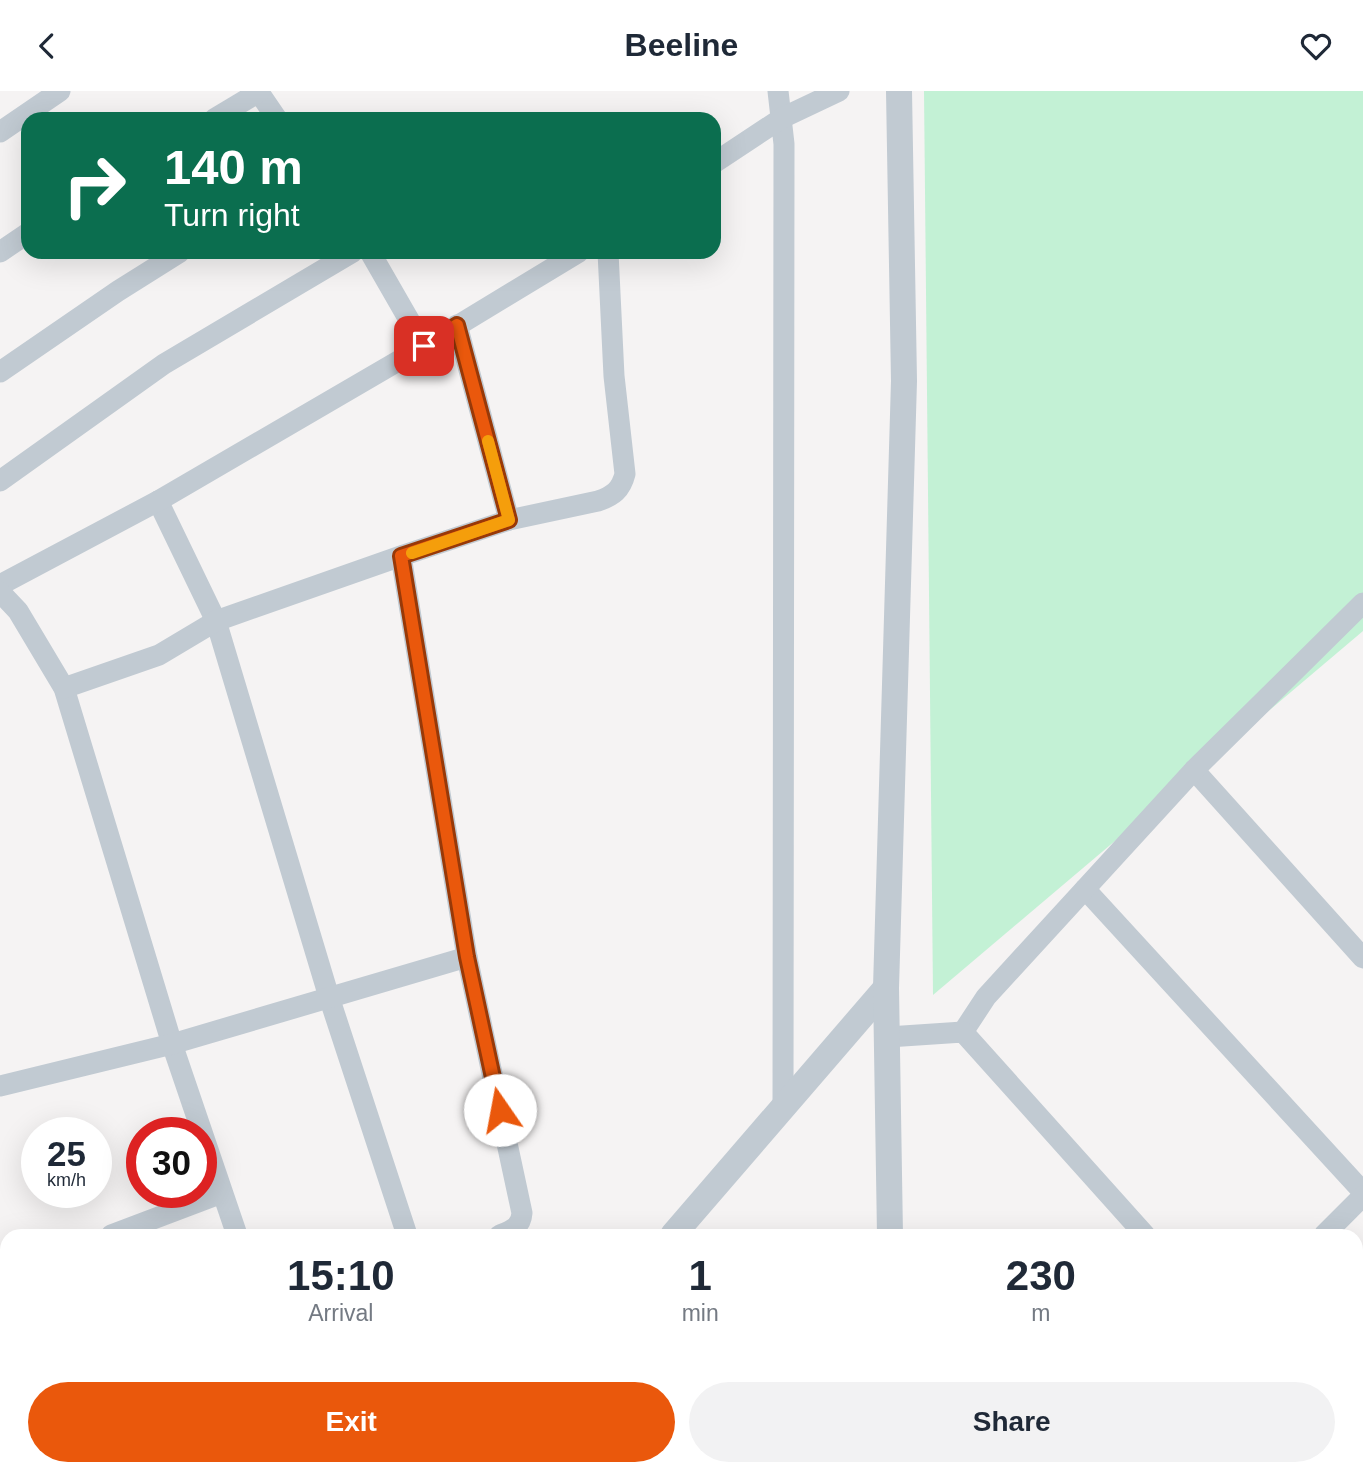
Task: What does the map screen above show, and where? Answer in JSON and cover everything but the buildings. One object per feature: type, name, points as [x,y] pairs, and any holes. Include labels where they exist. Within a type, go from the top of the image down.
[{"type":"street","points":[[29,112],[60,91]]},
{"type":"street","points":[[778,91],[784,144],[783,1107]]},
{"type":"street","points":[[721,158],[782,118],[839,91]]},
{"type":"street","points":[[890,1229],[886,988],[904,381],[899,91]]},
{"type":"street","points":[[225,112],[258,92],[272,112]]},
{"type":"street","points":[[0,132],[21,118]]},
{"type":"street","points":[[0,252],[21,238]]},
{"type":"street","points":[[0,372],[169,259]]},
{"type":"street","points":[[0,481],[164,364],[341,259]]},
{"type":"street","points":[[374,259],[424,346]]},
{"type":"street","points":[[0,585],[158,501],[567,259]]},
{"type":"street","points":[[64,688],[159,655],[216,621],[401,556],[509,520],[609,497],[619,489],[625,474],[614,376],[608,259]]},
{"type":"street","points":[[457,325],[509,520]]},
{"type":"street","points":[[158,501],[216,621],[329,997],[405,1229]]},
{"type":"street","points":[[401,556],[467,957],[522,1213],[517,1227],[513,1229]]},
{"type":"street","points":[[0,591],[18,611],[64,688],[173,1044],[235,1229]]},
{"type":"street","points":[[963,1032],[986,997],[1194,770],[1363,603]]},
{"type":"street","points":[[1194,770],[1363,958]]},
{"type":"street","points":[[1085,889],[1363,1194],[1330,1229]]},
{"type":"street","points":[[0,1086],[173,1044],[467,957]]},
{"type":"street","points":[[678,1229],[886,988]]},
{"type":"street","points":[[888,1037],[963,1032]]},
{"type":"street","points":[[963,1032],[1140,1229]]},
{"type":"street","points":[[127,1229],[222,1193]]},
{"type":"green space","points":[[924,91],[1363,91],[1363,631],[933,995]]},
{"type":"slow traffic","points":[[412,553],[509,520],[488,441]]},
{"type":"route","points":[[424,346],[457,325],[509,520],[401,556],[467,957],[500,1110]]}]
